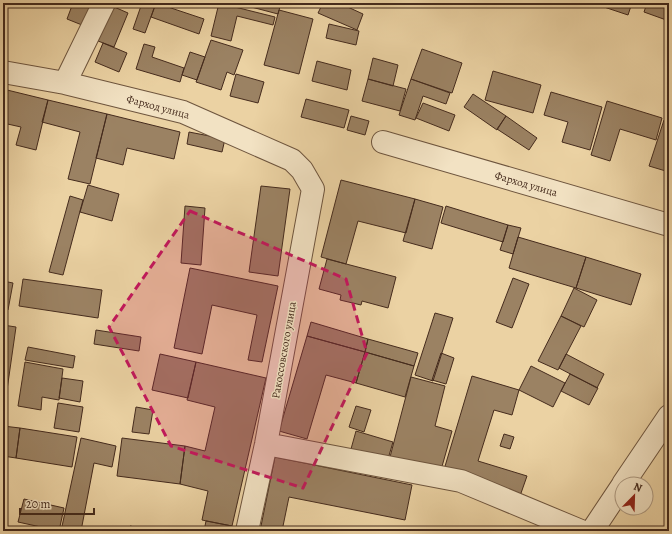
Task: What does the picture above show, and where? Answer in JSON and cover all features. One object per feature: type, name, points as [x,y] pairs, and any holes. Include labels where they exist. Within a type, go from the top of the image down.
[{"type":"street","points":[[65,83],[104,3]]},
{"type":"street","name":"Фарход улица","points":[[3,72],[65,83],[183,112],[292,160],[302,170]]},
{"type":"street","name":"Фарход улица","points":[[383,142],[669,226]]},
{"type":"street","name":"Ракоссовского улица","points":[[247,531],[266,444],[313,189],[302,170]]},
{"type":"street","points":[[629,476],[669,416]]},
{"type":"street","points":[[266,444],[461,481],[580,531]]},
{"type":"street","points":[[592,531],[614,498]]},
{"type":"highlighted area","points":[[190,211],[346,279],[367,353],[303,488],[171,446],[109,327]]},
{"type":"building","points":[[73,3],[97,3],[87,27],[67,19]]},
{"type":"building","points":[[142,3],[156,3],[145,33],[133,29]]},
{"type":"building","points":[[156,3],[204,19],[199,34],[151,17]]},
{"type":"building","points":[[219,3],[275,17],[273,25],[237,16],[231,41],[211,36]]},
{"type":"building","points":[[236,3],[281,3],[278,14]]},
{"type":"building","points":[[323,3],[339,3],[363,14],[357,30],[318,13]]},
{"type":"building","points":[[592,3],[632,3],[628,15]]},
{"type":"building","points":[[647,3],[669,3],[669,21],[644,12]]},
{"type":"building","points":[[112,6],[128,13],[114,47],[98,41]]},
{"type":"building","points":[[279,10],[313,19],[299,74],[264,65]]},
{"type":"building","points":[[329,24],[359,31],[356,45],[326,38]]},
{"type":"building","points":[[211,40],[243,50],[234,75],[227,72],[221,90],[196,82]]},
{"type":"building","points":[[103,43],[127,53],[119,72],[95,62]]},
{"type":"building","points":[[144,44],[155,47],[152,57],[184,68],[180,82],[136,69]]},
{"type":"building","points":[[422,49],[462,63],[452,93],[411,79]]},
{"type":"building","points":[[190,52],[205,57],[197,80],[182,75]]},
{"type":"building","points":[[373,58],[398,65],[393,86],[368,79]]},
{"type":"building","points":[[317,61],[351,70],[347,90],[312,81]]},
{"type":"building","points":[[493,71],[541,85],[533,113],[485,100]]},
{"type":"building","points":[[236,74],[264,82],[258,103],[230,96]]},
{"type":"building","points":[[368,79],[406,89],[400,111],[362,101]]},
{"type":"building","points":[[411,79],[450,93],[446,104],[423,96],[415,120],[399,115]]},
{"type":"building","points":[[3,89],[48,100],[36,150],[16,145],[21,127],[3,123]]},
{"type":"building","points":[[551,92],[602,107],[590,150],[562,142],[568,122],[544,115]]},
{"type":"building","points":[[473,94],[506,116],[497,130],[464,107]]},
{"type":"building","points":[[306,99],[349,110],[344,128],[301,117]]},
{"type":"building","points":[[48,100],[107,114],[90,184],[68,179],[80,132],[42,122]]},
{"type":"building","points":[[607,101],[662,118],[656,140],[620,129],[610,161],[591,155]]},
{"type":"building","points":[[423,103],[455,115],[449,131],[416,118]]},
{"type":"building","points":[[107,114],[180,132],[174,159],[127,148],[123,165],[96,158]]},
{"type":"building","points":[[351,116],[369,121],[365,135],[347,130]]},
{"type":"building","points":[[506,116],[537,138],[529,150],[497,129]]},
{"type":"building","points":[[664,120],[669,121],[669,172],[649,166]]},
{"type":"building","points":[[189,132],[225,139],[222,152],[187,144]]},
{"type":"building","points":[[341,180],[415,199],[406,233],[358,221],[346,264],[321,257]]},
{"type":"building","points":[[88,185],[119,194],[112,221],[80,212]]},
{"type":"building","points":[[261,186],[290,189],[278,276],[249,272]]},
{"type":"building","points":[[70,196],[83,200],[63,275],[49,272]]},
{"type":"building","points":[[415,199],[443,207],[432,249],[403,241]]},
{"type":"building","points":[[185,206],[205,208],[201,265],[181,263]]},
{"type":"building","points":[[446,206],[508,225],[503,242],[441,223]]},
{"type":"building","points":[[508,225],[521,228],[513,254],[500,250]]},
{"type":"building","points":[[518,237],[586,257],[576,288],[509,268]]},
{"type":"building","points":[[586,257],[641,274],[631,305],[576,288]]},
{"type":"building","points":[[327,259],[396,277],[388,308],[362,301],[361,305],[340,300],[341,295],[319,289]]},
{"type":"building","points":[[190,268],[278,286],[262,362],[248,360],[257,315],[212,305],[202,354],[174,348]]},
{"type":"building","points":[[513,278],[529,284],[512,328],[496,322]]},
{"type":"building","points":[[23,279],[102,290],[98,318],[19,306]]},
{"type":"building","points":[[3,281],[13,283],[8,310],[3,309]]},
{"type":"building","points":[[574,288],[597,300],[584,327],[561,316]]},
{"type":"building","points":[[435,313],[453,318],[433,381],[415,375]]},
{"type":"building","points":[[561,316],[581,326],[558,370],[538,361]]},
{"type":"building","points":[[311,322],[368,339],[365,352],[307,336]]},
{"type":"building","points":[[3,325],[16,327],[4,411],[3,411]]},
{"type":"building","points":[[96,330],[141,337],[139,351],[94,344]]},
{"type":"building","points":[[307,336],[365,352],[356,383],[326,375],[307,439],[279,431]]},
{"type":"building","points":[[368,339],[418,353],[414,366],[365,352]]},
{"type":"building","points":[[28,347],[75,356],[73,368],[25,360]]},
{"type":"building","points":[[365,352],[414,366],[405,397],[356,383]]},
{"type":"building","points":[[441,353],[454,358],[446,384],[432,380]]},
{"type":"building","points":[[160,354],[196,362],[188,398],[152,390]]},
{"type":"building","points":[[566,354],[604,374],[597,388],[559,368]]},
{"type":"building","points":[[25,362],[63,369],[59,400],[42,397],[41,410],[18,406]]},
{"type":"building","points":[[196,362],[266,378],[232,526],[202,520],[208,491],[180,484],[185,446],[205,451],[215,407],[187,400]]},
{"type":"building","points":[[531,366],[565,383],[553,407],[519,390]]},
{"type":"building","points":[[570,374],[598,388],[589,405],[561,391]]},
{"type":"building","points":[[472,376],[519,390],[512,415],[494,410],[478,461],[527,476],[520,496],[443,473]]},
{"type":"building","points":[[411,377],[445,386],[435,426],[452,431],[441,470],[390,457]]},
{"type":"building","points":[[62,378],[83,381],[80,402],[59,398]]},
{"type":"building","points":[[58,403],[83,407],[79,432],[54,428]]},
{"type":"building","points":[[356,406],[371,410],[364,432],[349,427]]},
{"type":"building","points":[[136,407],[153,410],[149,434],[132,432]]},
{"type":"building","points":[[3,426],[20,428],[16,458],[3,456]]},
{"type":"building","points":[[20,428],[77,437],[72,467],[16,458]]},
{"type":"building","points":[[356,431],[393,442],[388,459],[351,449]]},
{"type":"building","points":[[504,434],[514,437],[510,449],[500,446]]},
{"type":"building","points":[[81,438],[116,446],[112,467],[94,463],[81,531],[61,531]]},
{"type":"building","points":[[122,438],[185,446],[180,484],[117,476]]},
{"type":"building","points":[[275,457],[412,485],[405,520],[289,497],[282,531],[260,531]]},
{"type":"building","points":[[24,499],[64,508],[59,531],[18,522]]},
{"type":"building","points":[[206,521],[232,526],[231,531],[204,531]]},
{"type":"building","points":[[3,526],[22,528],[22,531],[3,531]]},
{"type":"building","points":[[130,526],[140,528],[139,531],[129,531]]}]
